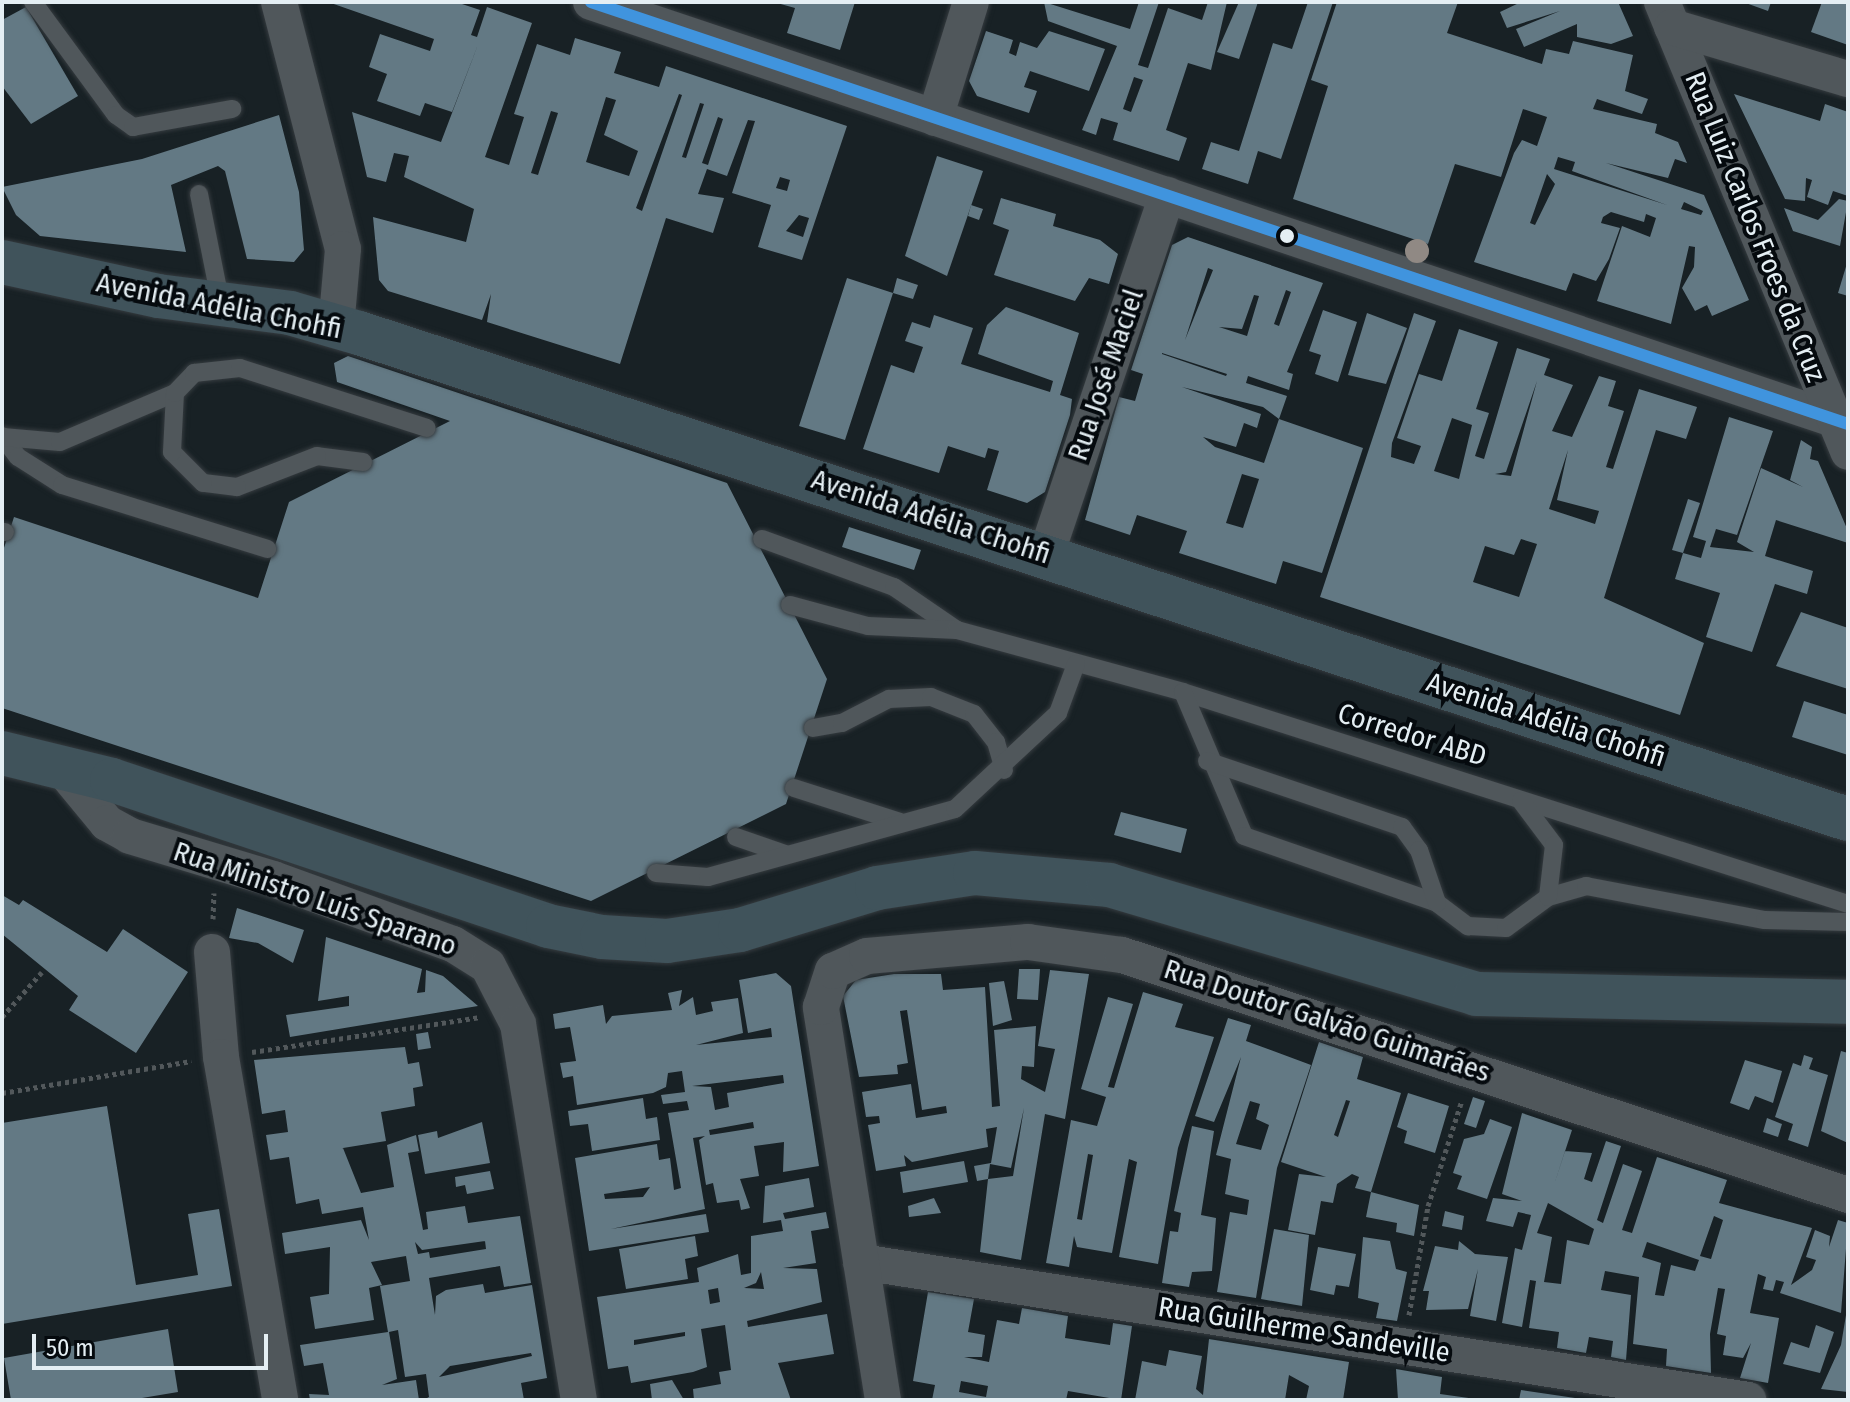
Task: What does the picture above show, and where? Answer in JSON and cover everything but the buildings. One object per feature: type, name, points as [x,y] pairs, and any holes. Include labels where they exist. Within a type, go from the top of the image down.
[{"type":"highway","name":"Avenida Adélia Chohfi","points":[[2,262],[336,327],[1046,555],[1848,819]]},
{"type":"highway","points":[[3,755],[60,766],[602,937],[667,941],[740,930],[877,888],[975,873],[1109,885],[1476,994],[1848,1002]]},
{"type":"street","points":[[279,2],[343,249],[336,327]]},
{"type":"street","points":[[591,2],[1167,195],[1844,432]]},
{"type":"street","points":[[935,118],[971,2]]},
{"type":"street","points":[[1667,15],[1848,79]]},
{"type":"street","name":"Rua Luiz Carlos Froes da Cruz","points":[[1667,15],[1844,432]]},
{"type":"street","name":"Rua José Maciel","points":[[1046,555],[1167,195]]},
{"type":"street","name":"Rua Ministro Luís Sparano","points":[[60,766],[107,823],[130,836],[453,944],[488,966],[512,1012],[579,1400]]},
{"type":"street","name":"Rua Doutor Galvão Guimarães","points":[[861,1262],[821,1007],[833,971],[846,962],[951,944],[1028,942],[1122,955],[1472,1068],[1848,1195]]},
{"type":"street","points":[[212,952],[221,1057],[280,1400]]},
{"type":"street","points":[[861,1262],[883,1400]]},
{"type":"street","name":"Rua Guilherme Sandeville","points":[[861,1262],[1748,1400]]},
{"type":"lane","points":[[33,2],[133,127],[232,109]]},
{"type":"lane","points":[[199,194],[221,304]]},
{"type":"lane","points":[[2,437],[60,442],[175,393],[194,373],[240,368],[427,428]]},
{"type":"lane","points":[[175,393],[172,452],[203,483],[237,487],[317,456],[363,462]]},
{"type":"lane","points":[[2,437],[62,485],[267,549]]},
{"type":"lane","name":"Corredor ABD","points":[[762,539],[894,587],[957,630]]},
{"type":"lane","name":"Corredor ABD","points":[[790,605],[883,628],[957,630],[1183,692],[1848,904]]},
{"type":"lane","points":[[656,873],[708,877],[955,809],[1004,770],[1058,713],[1076,664]]},
{"type":"lane","points":[[1183,692],[1207,761],[1234,823],[1259,846],[1437,903],[1468,926],[1488,930],[1522,921],[1548,897],[1569,887],[1612,887],[1765,920],[1848,922]]},
{"type":"lane","points":[[813,728],[842,723],[889,699],[931,697],[974,714],[996,742],[1004,770]]},
{"type":"lane","points":[[1207,761],[1402,827],[1419,850],[1437,903]]},
{"type":"lane","points":[[794,788],[900,822]]},
{"type":"lane","points":[[1515,796],[1554,845],[1548,897]]},
{"type":"lane","points":[[736,837],[785,854]]},
{"type":"path","points":[[2,1017],[42,972]]},
{"type":"path","points":[[2,1093],[512,1012]]},
{"type":"path","points":[[1409,1348],[1428,1206],[1472,1068]]},
{"type":"transit line","points":[[591,2],[1848,424]]}]
